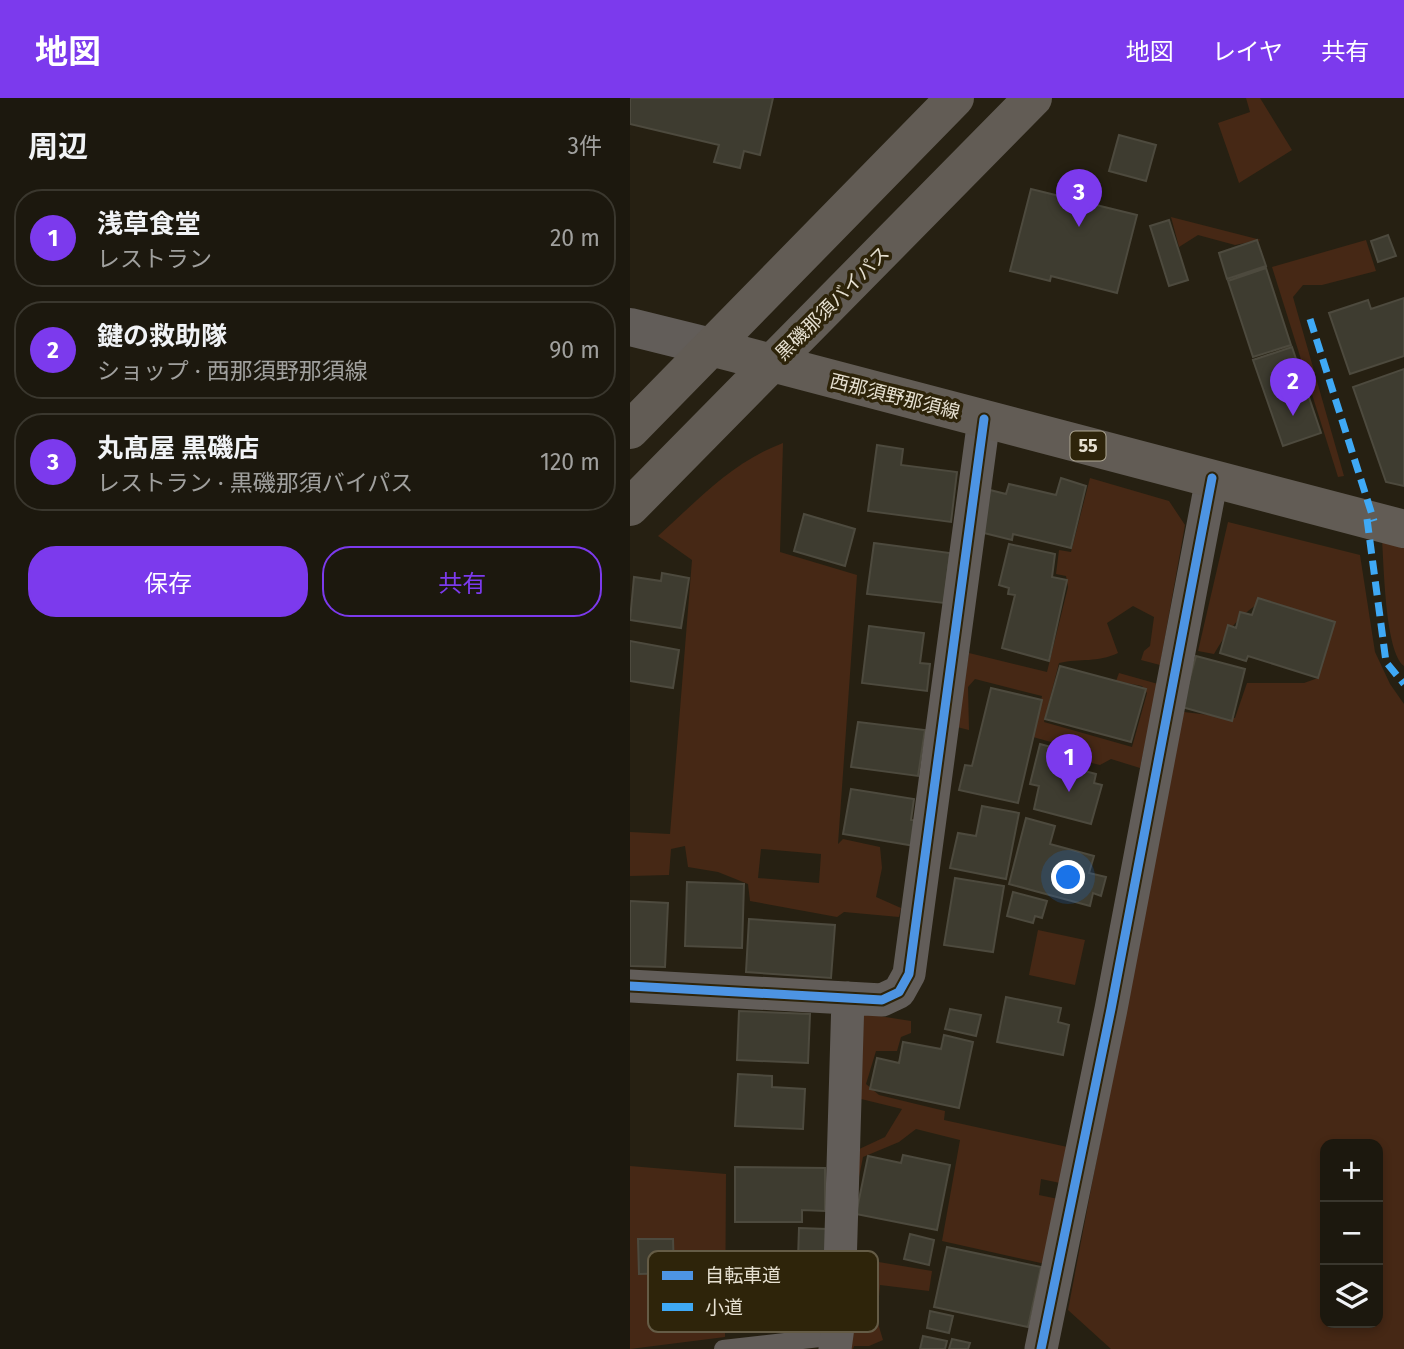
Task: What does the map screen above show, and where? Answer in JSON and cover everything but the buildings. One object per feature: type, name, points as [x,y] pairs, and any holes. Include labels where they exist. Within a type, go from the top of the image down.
[{"type":"main road","points":[[630,430],[955,98]]},
{"type":"main road","name":"黒磯那須バイパス","points":[[630,507],[1033,98]]},
{"type":"main road","name":"西那須野那須線","points":[[711,346],[1404,529]]},
{"type":"street","points":[[630,327],[711,346]]},
{"type":"street","points":[[630,986],[882,1000],[900,992],[909,974],[984,419]]},
{"type":"street","points":[[1041,1349],[1111,1009],[1212,478]]},
{"type":"street","points":[[841,1251],[848,999]]},
{"type":"lane","points":[[723,1349],[837,1342]]},
{"type":"shaded area","points":[[1246,98],[1260,98],[1292,150],[1239,183],[1218,123],[1250,112]]},
{"type":"shaded area","points":[[1171,217],[1261,240],[1235,245],[1198,235],[1179,247]]},
{"type":"shaded area","points":[[1366,240],[1376,271],[1322,285],[1303,285],[1293,297],[1344,476],[1338,477],[1272,267]]},
{"type":"shaded area","points":[[783,443],[780,552],[857,575],[838,844],[843,839],[880,847],[882,868],[876,897],[901,908],[899,917],[844,912],[837,917],[750,901],[748,884],[718,872],[688,867],[685,846],[671,849],[669,875],[630,876],[630,832],[670,834],[692,560],[658,536],[731,472]],"holes":[[[761,849],[821,854],[819,883],[758,878]]]},
{"type":"shaded area","points":[[1090,478],[1169,501],[1185,525],[1160,665],[1141,660],[1144,651],[1150,646],[1154,617],[1133,606],[1107,623],[1118,653],[1103,658],[1059,663],[1044,722],[1132,747],[1147,693],[1142,686],[1116,681],[1119,673],[1158,684],[1140,768],[1111,759],[1100,765],[1079,760],[1076,749],[1033,737],[1042,696],[975,679],[968,687],[969,730],[957,727],[969,653],[1047,672],[1068,587],[1066,576],[1056,574],[1059,550],[1071,552]]},
{"type":"shaded area","points":[[1228,522],[1360,555],[1375,652],[1390,684],[1404,704],[1404,1349],[1111,1349],[1068,1310],[1175,747],[1184,712],[1235,718],[1247,683],[1304,683],[1318,678],[1335,622],[1265,600],[1235,623],[1214,654],[1198,651]]},
{"type":"shaded area","points":[[1382,540],[1404,545],[1404,666],[1398,658],[1389,627]]},
{"type":"shaded area","points":[[1038,930],[1085,940],[1075,985],[1029,975]]},
{"type":"shaded area","points":[[860,1013],[911,1021],[911,1033],[901,1037],[897,1051],[876,1051],[866,1084],[879,1095],[945,1111],[944,1120],[1072,1148],[1065,1184],[1041,1179],[1039,1195],[1063,1200],[1050,1265],[942,1241],[960,1140],[916,1129],[899,1142],[863,1157],[857,1187],[855,1151],[885,1137],[902,1109],[857,1098]]},
{"type":"shaded area","points":[[630,1166],[726,1174],[726,1251],[648,1251],[648,1332],[725,1332],[725,1337],[630,1349]]},
{"type":"shaded area","points":[[878,1262],[932,1271],[929,1291],[880,1285],[878,1308]]},
{"type":"shaded area","points":[[878,1323],[883,1340],[869,1346],[847,1349],[848,1332],[878,1332]]},
{"type":"marked path","points":[[1310,319],[1374,521]]},
{"type":"marked path","points":[[1367,519],[1386,662],[1404,684]]},
{"type":"cycle path","points":[[630,986],[882,1000],[899,992],[909,974],[984,419]]},
{"type":"cycle path","points":[[1041,1349],[1111,1009],[1212,478]]},
{"type":"place","name":"丸髙屋 黒磯店","points":[[1079,227]]},
{"type":"place","name":"鍵の救助隊","points":[[1293,416]]},
{"type":"place","name":"浅草食堂","points":[[1069,792]]}]
